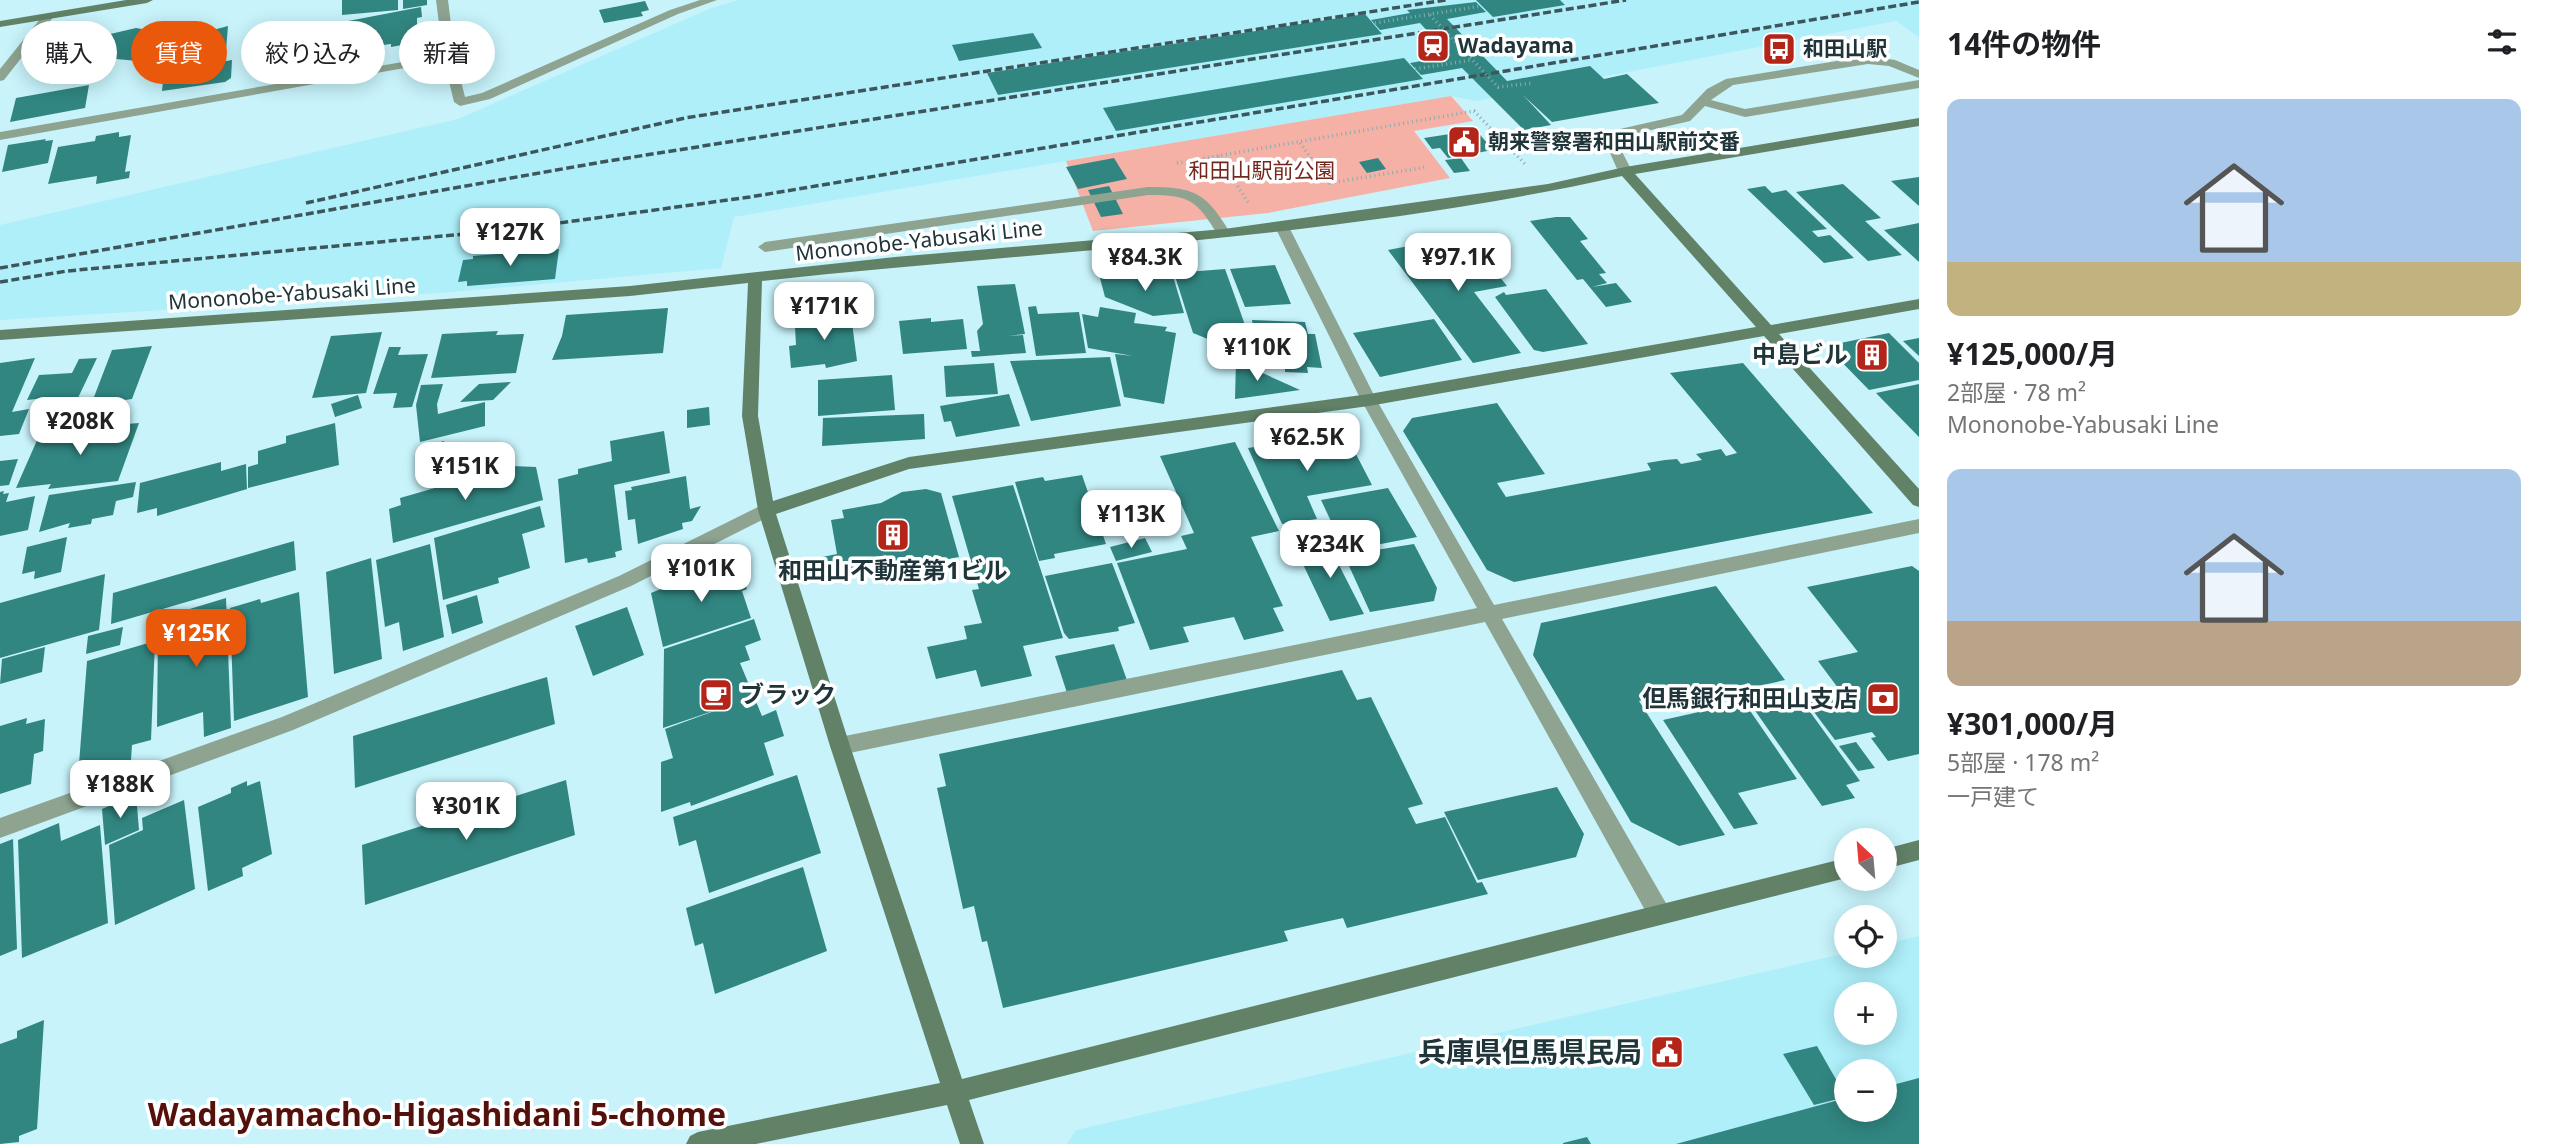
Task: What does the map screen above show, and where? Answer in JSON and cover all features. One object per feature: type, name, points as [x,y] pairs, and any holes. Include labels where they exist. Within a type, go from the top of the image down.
[{"type":"street","points":[[0,24],[147,0]]},
{"type":"street","points":[[442,0],[445,21]]},
{"type":"street","points":[[456,84],[460,102],[486,96],[671,6],[711,0]]},
{"type":"street","points":[[0,77],[48,16]]},
{"type":"street","points":[[1919,74],[1891,63],[1857,61],[1730,82],[1716,88],[1686,118],[1615,134],[1612,144],[1625,172],[1919,500]]},
{"type":"street","points":[[0,136],[399,66]]},
{"type":"street","points":[[1702,101],[1735,113],[1749,113],[1919,85]]},
{"type":"street","name":"Mononobe-Yabusaki Line","points":[[0,335],[469,303],[755,279],[895,262],[1223,234],[1548,188],[1625,172],[1919,122]]},
{"type":"street","points":[[765,247],[1148,191],[1185,191],[1198,197],[1206,204],[1223,234]]},
{"type":"street","points":[[1282,227],[1369,400],[1659,913]]},
{"type":"street","points":[[755,279],[750,416],[766,510],[840,746],[972,1144]]},
{"type":"street","points":[[0,828],[286,724],[625,581],[766,510],[909,463],[1369,400],[1919,304]]},
{"type":"street","points":[[840,746],[1919,526]]},
{"type":"street","points":[[1897,856],[1919,850]]},
{"type":"street","points":[[698,1144],[955,1092],[1834,871]]},
{"type":"path","points":[[1375,23],[1481,6]]},
{"type":"path","points":[[1430,15],[1498,87],[1533,83]]},
{"type":"path","points":[[1415,69],[1472,60]]},
{"type":"path","points":[[1166,165],[1474,111],[1548,188]]},
{"type":"path","points":[[1300,143],[1337,194]]},
{"type":"path","points":[[1218,156],[1246,201],[1255,208]]},
{"type":"path","points":[[1330,183],[1426,167]]},
{"type":"shaded area","points":[[738,0],[1919,0],[1919,37],[1896,21],[1476,101],[1451,96],[734,217],[721,268],[439,293],[0,320],[0,225],[458,119],[709,9]]},
{"type":"shaded area","name":"兵庫県但馬県民局","points":[[1919,936],[1919,1144],[1067,1144],[1076,1130],[1834,956],[1834,968],[1897,968],[1897,941]]},
{"type":"green space","name":"和田山駅前公園","points":[[1451,96],[1473,121],[1414,131],[1450,178],[1268,213],[1093,231],[1066,161]]},
{"type":"building","points":[[342,0],[398,0],[398,10],[342,15]]},
{"type":"building","points":[[403,0],[427,0],[427,5],[403,9]]},
{"type":"building","points":[[1476,0],[1560,0],[1565,5],[1493,17]]},
{"type":"building","points":[[645,1],[649,10],[641,12],[643,16],[604,23],[599,10]]},
{"type":"building","points":[[1476,2],[1486,12],[1447,19],[1507,81],[1590,66],[1604,79],[1627,74],[1659,103],[1552,122],[1523,95],[1551,125],[1524,130],[1462,68],[1421,75],[1410,63],[1450,56],[1420,23],[1380,30],[1371,20],[1410,13],[1407,10]]},
{"type":"building","points":[[421,7],[422,17],[417,18],[417,21],[399,21],[399,46],[385,45],[385,21],[348,21]]},
{"type":"building","points":[[1365,14],[1382,34],[998,95],[987,73]]},
{"type":"building","points":[[131,29],[131,60],[117,59],[117,32]]},
{"type":"building","points":[[1033,33],[1042,48],[959,61],[952,45]]},
{"type":"building","points":[[1404,58],[1423,79],[1116,131],[1103,108]]},
{"type":"building","points":[[232,60],[231,78],[227,81],[227,61]]},
{"type":"building","points":[[163,84],[211,84],[162,91]]},
{"type":"building","points":[[89,85],[85,108],[10,122],[16,98]]},
{"type":"building","points":[[1476,130],[1493,150],[1448,158],[1440,148],[1432,149],[1424,138]]},
{"type":"building","points":[[119,132],[119,137],[131,135],[125,172],[130,171],[129,178],[96,184],[97,176],[48,184],[58,147],[95,141],[96,136]]},
{"type":"building","points":[[46,139],[45,141],[53,140],[48,163],[2,172],[8,145]]},
{"type":"building","points":[[1114,158],[1127,179],[1078,189],[1066,167]]},
{"type":"building","points":[[1378,158],[1386,169],[1367,173],[1359,162]]},
{"type":"building","points":[[1461,158],[1470,171],[1454,173],[1445,160]]},
{"type":"building","points":[[1919,177],[1919,206],[1891,181]]},
{"type":"building","points":[[1843,184],[1881,218],[1865,221],[1902,255],[1868,261],[1796,192]]},
{"type":"building","points":[[1109,186],[1123,214],[1101,217],[1088,190]]},
{"type":"building","points":[[1765,186],[1772,193],[1786,190],[1827,229],[1812,231],[1818,237],[1830,235],[1854,258],[1824,263],[1747,189]]},
{"type":"building","points":[[1570,217],[1588,239],[1580,241],[1606,273],[1599,274],[1607,283],[1592,287],[1616,283],[1632,302],[1606,307],[1583,279],[1577,280],[1530,221]]},
{"type":"building","points":[[1919,223],[1919,262],[1884,230]]},
{"type":"building","points":[[1466,235],[1507,286],[1474,292],[1521,353],[1473,363],[1388,250]]},
{"type":"building","points":[[559,249],[555,279],[467,286],[467,281],[458,282],[463,260],[473,259],[473,256]]},
{"type":"building","points":[[1275,265],[1291,304],[1245,307],[1230,269]]},
{"type":"building","points":[[1225,269],[1257,359],[1193,333],[1174,273]]},
{"type":"building","points":[[1172,273],[1184,313],[1153,316],[1105,297],[1100,278]]},
{"type":"building","points":[[1015,284],[1025,334],[1008,336],[1023,335],[1026,353],[972,357],[971,351],[980,351],[977,331],[983,324],[977,286]]},
{"type":"building","points":[[1546,289],[1588,344],[1543,352],[1534,350],[1495,297],[1504,292],[1506,295]]},
{"type":"building","points":[[1036,306],[1038,314],[1079,312],[1086,353],[1036,356],[1028,307]]},
{"type":"building","points":[[1100,307],[1136,313],[1134,323],[1167,327],[1165,331],[1176,333],[1164,404],[1124,397],[1115,354],[1133,356],[1088,348],[1082,314],[1098,317]]},
{"type":"building","points":[[668,308],[663,353],[552,360],[562,336],[566,315]]},
{"type":"building","points":[[839,310],[840,316],[851,315],[857,361],[826,368],[825,364],[791,368],[789,346],[796,345],[795,327],[805,326],[805,320],[818,318],[817,313]]},
{"type":"building","points":[[931,318],[931,322],[963,319],[967,349],[903,354],[899,321]]},
{"type":"building","points":[[1434,319],[1462,360],[1380,377],[1353,333]]},
{"type":"building","points":[[1252,320],[1305,322],[1308,334],[1315,334],[1322,368],[1307,367],[1308,373],[1285,372],[1285,367],[1272,366],[1271,361],[1258,361]]},
{"type":"building","points":[[498,331],[496,335],[524,334],[516,373],[431,378],[442,334]]},
{"type":"building","points":[[382,332],[366,393],[312,398],[331,336]]},
{"type":"building","name":"中島ビル","points":[[1889,333],[1919,363],[1919,380],[1869,390],[1826,346]]},
{"type":"building","points":[[1919,338],[1919,356],[1903,341]]},
{"type":"building","points":[[152,346],[132,399],[125,400],[123,406],[89,410],[112,350]]},
{"type":"building","points":[[389,347],[401,347],[398,355],[428,354],[412,407],[393,408],[397,393],[373,394]]},
{"type":"building","points":[[1110,357],[1121,406],[1031,421],[1010,361]]},
{"type":"building","points":[[35,358],[12,412],[29,409],[19,434],[0,436],[0,363]]},
{"type":"building","points":[[97,358],[67,421],[34,423],[46,398],[27,400],[39,375],[72,373],[79,359]]},
{"type":"building","points":[[1236,361],[1300,390],[1235,399]]},
{"type":"building","points":[[994,363],[998,394],[946,397],[944,366]]},
{"type":"building","points":[[1743,363],[1873,513],[1514,582],[1487,570],[1403,431],[1412,418],[1497,403],[1545,474],[1497,483],[1506,497],[1651,470],[1647,463],[1677,459],[1681,464],[1702,460],[1696,454],[1721,449],[1726,456],[1737,453],[1670,373]]},
{"type":"building","points":[[892,375],[895,410],[818,416],[818,380]]},
{"type":"building","points":[[511,382],[493,400],[460,402],[479,384]]},
{"type":"building","points":[[443,384],[437,404],[438,414],[485,402],[485,426],[420,442],[416,405],[421,385]]},
{"type":"building","points":[[1919,384],[1919,437],[1876,393]]},
{"type":"building","points":[[1009,394],[1020,426],[956,437],[951,421],[944,422],[940,406]]},
{"type":"building","points":[[358,395],[362,408],[335,417],[331,404]]},
{"type":"building","points":[[709,407],[710,425],[687,428],[687,410]]},
{"type":"building","points":[[924,414],[925,439],[822,446],[823,418]]},
{"type":"building","points":[[116,421],[115,425],[139,423],[118,481],[48,489],[51,484],[16,488],[38,438],[87,433],[91,423]]},
{"type":"building","points":[[335,423],[339,465],[248,488],[248,467],[258,464],[258,451],[286,443],[286,436]]},
{"type":"building","points":[[664,431],[670,473],[614,485],[622,550],[615,552],[616,557],[588,563],[587,558],[565,563],[558,479],[578,474],[578,469],[612,461],[610,441]]},
{"type":"building","points":[[1345,433],[1372,485],[1307,496],[1317,519],[1282,524],[1248,448]]},
{"type":"building","points":[[444,441],[446,457],[420,464],[419,448]]},
{"type":"building","points":[[1235,442],[1279,531],[1251,537],[1283,606],[1273,608],[1284,631],[1244,640],[1234,617],[1183,627],[1189,642],[1150,650],[1117,563],[1187,549],[1181,536],[1194,533],[1160,456]]},
{"type":"building","points":[[18,459],[9,485],[0,486],[0,461]]},
{"type":"building","points":[[221,462],[221,471],[246,464],[247,489],[157,516],[157,508],[137,513],[140,483]]},
{"type":"building","points":[[512,466],[536,467],[543,500],[393,543],[389,509],[401,505],[400,498]]},
{"type":"building","points":[[1082,475],[1106,544],[1054,554],[1055,558],[1039,561],[1015,482],[1043,477],[1045,481]]},
{"type":"building","points":[[686,476],[690,509],[701,506],[692,521],[682,523],[683,529],[638,544],[635,519],[628,520],[625,491],[632,490],[631,487]]},
{"type":"building","points":[[136,482],[133,497],[116,501],[113,515],[92,519],[91,524],[68,528],[70,523],[39,532],[49,495]]},
{"type":"building","points":[[1013,485],[1063,638],[1023,646],[1032,676],[981,687],[976,670],[936,679],[927,647],[967,639],[964,626],[982,623],[972,590],[979,589],[952,496]]},
{"type":"building","points":[[1388,488],[1417,537],[1345,551],[1321,500]]},
{"type":"building","name":"和田山不動産第1ビル","points":[[926,489],[941,493],[959,557],[821,583],[817,558],[837,554],[831,520],[844,518],[842,510],[881,503],[902,492]]},
{"type":"building","points":[[4,491],[3,494],[9,493],[6,502],[35,496],[28,530],[0,536],[0,492]]},
{"type":"building","points":[[540,506],[545,527],[522,534],[530,568],[498,578],[499,583],[443,600],[434,538]]},
{"type":"building","points":[[1319,526],[1364,614],[1330,621],[1300,558],[1319,553],[1306,528]]},
{"type":"building","points":[[67,537],[61,572],[34,579],[35,571],[22,574],[27,547]]},
{"type":"building","points":[[1145,538],[1152,552],[1116,561],[1110,547]]},
{"type":"building","points":[[294,541],[296,570],[111,624],[113,593]]},
{"type":"building","points":[[430,544],[444,637],[403,651],[399,622],[385,627],[376,560]]},
{"type":"building","points":[[1414,544],[1437,588],[1434,601],[1370,612],[1344,555]]},
{"type":"building","points":[[371,558],[382,659],[334,674],[326,572]]},
{"type":"building","points":[[724,563],[740,568],[747,589],[742,591],[751,618],[663,647],[651,593]]},
{"type":"building","points":[[1112,563],[1135,623],[1118,627],[1119,631],[1069,639],[1064,633],[1045,576]]},
{"type":"building","name":"但馬銀行和田山支店","points":[[1912,566],[1919,571],[1919,754],[1888,761],[1871,738],[1876,737],[1872,732],[1835,740],[1805,700],[1841,692],[1818,661],[1858,652],[1807,587]]},
{"type":"building","points":[[105,574],[99,630],[0,658],[0,603]]},
{"type":"building","points":[[1716,586],[1785,680],[1665,707],[1658,697],[1639,701],[1725,835],[1679,846],[1631,822],[1533,655],[1541,623]]},
{"type":"building","points":[[299,592],[308,697],[234,721],[230,608],[260,599],[261,603]]},
{"type":"building","points":[[477,595],[483,623],[452,634],[446,605]]},
{"type":"building","points":[[226,598],[231,728],[204,737],[203,712],[157,727],[158,630],[183,622],[183,611]]},
{"type":"building","points":[[627,607],[644,655],[593,676],[575,626]]},
{"type":"building","points":[[754,619],[761,640],[745,646],[750,660],[740,663],[762,716],[776,710],[784,736],[764,743],[774,775],[691,806],[690,802],[661,812],[661,762],[673,758],[665,729],[728,706],[663,728],[664,649]]},
{"type":"building","points":[[123,627],[120,645],[86,654],[88,636]]},
{"type":"building","points":[[155,641],[151,740],[132,745],[131,760],[78,777],[87,661]]},
{"type":"building","points":[[1114,644],[1128,683],[1068,696],[1055,656]]},
{"type":"building","points":[[45,647],[42,672],[0,684],[2,659]]},
{"type":"building","points":[[1342,670],[1357,700],[1371,697],[1423,804],[1408,808],[1416,824],[1445,817],[1477,883],[1482,882],[1488,894],[1347,928],[1343,918],[1284,931],[1288,941],[1003,1008],[987,941],[982,942],[974,906],[963,909],[937,788],[946,786],[939,754]]},
{"type":"building","points":[[547,677],[555,724],[355,788],[353,736]]},
{"type":"building","points":[[1795,691],[1860,781],[1846,785],[1855,798],[1822,806],[1749,702]]},
{"type":"building","points":[[1744,702],[1797,779],[1738,793],[1758,824],[1734,829],[1663,720]]},
{"type":"building","points":[[27,718],[26,724],[45,719],[43,751],[34,754],[31,784],[0,794],[0,726]]},
{"type":"building","points":[[1856,742],[1875,768],[1858,771],[1839,746]]},
{"type":"building","points":[[797,775],[821,853],[709,893],[696,840],[679,846],[673,817]]},
{"type":"building","points":[[566,780],[575,835],[365,905],[362,845]]},
{"type":"building","points":[[247,781],[247,786],[260,781],[272,854],[242,868],[243,876],[208,891],[198,807],[231,793],[231,788]]},
{"type":"building","points":[[1557,787],[1584,834],[1576,857],[1478,880],[1444,812]]},
{"type":"building","points":[[136,794],[139,830],[105,845],[102,809]]},
{"type":"building","points":[[184,800],[195,889],[115,925],[109,845],[143,830],[142,818]]},
{"type":"building","points":[[59,823],[61,841],[100,825],[108,923],[22,958],[18,840]]},
{"type":"building","points":[[13,839],[17,949],[0,956],[0,844]]},
{"type":"building","points":[[803,867],[827,951],[715,994],[703,943],[695,946],[686,908]]},
{"type":"building","points":[[44,1020],[37,1129],[19,1136],[19,1142],[0,1144],[0,1044],[17,1038],[17,1031]]},
{"type":"building","points":[[1817,1046],[1834,1076],[1834,1100],[1814,1105],[1783,1054]]},
{"type":"building","points":[[1919,1078],[1919,1144],[1676,1144],[1834,1101],[1834,1122],[1897,1122],[1897,1084]]},
{"type":"building","points":[[1587,1137],[1591,1144],[1563,1144],[1563,1143]]},
{"type":"railway","points":[[306,203],[685,118],[1446,0]]},
{"type":"railway","points":[[0,268],[602,162],[1626,0]]},
{"type":"railway","points":[[0,282],[67,271],[508,230],[750,197],[1919,2]]},
{"type":"place","name":"Wadayama","points":[[1433,46]]},
{"type":"place","name":"和田山駅","points":[[1779,49]]},
{"type":"place","name":"朝来警察署和田山駅前交番","points":[[1464,142]]},
{"type":"place","name":"中島ビル","points":[[1872,355]]},
{"type":"place","name":"和田山不動産第1ビル","points":[[893,535]]},
{"type":"place","name":"ブラック","points":[[716,695]]},
{"type":"place","name":"但馬銀行和田山支店","points":[[1883,699]]},
{"type":"place","name":"兵庫県但馬県民局","points":[[1667,1052]]},
{"type":"district","name":"Wadayamacho-Higashidani 5-chome","points":[[437,1115]]}]
